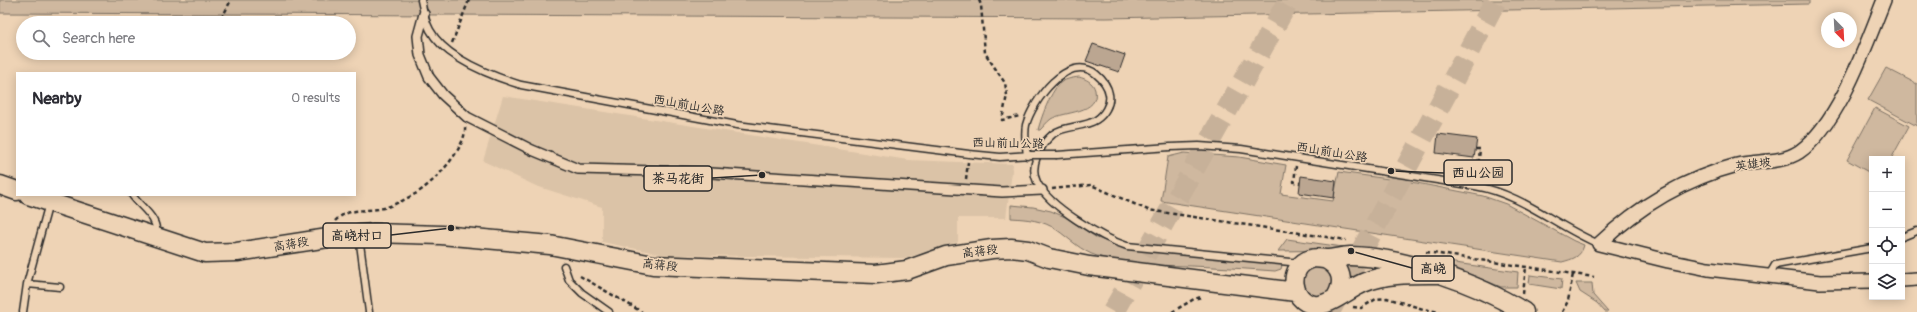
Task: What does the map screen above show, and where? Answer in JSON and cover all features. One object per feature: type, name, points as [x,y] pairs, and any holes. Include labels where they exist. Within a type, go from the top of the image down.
[{"type":"main road","points":[[0,185],[16,191]]},
{"type":"main road","name":"高蒋段","points":[[31,196],[205,253],[267,248],[358,234],[441,235],[550,245],[652,265],[876,274],[906,270],[946,256],[992,249],[1011,248],[1028,250],[1049,258],[1089,266],[1296,292]]},
{"type":"main road","points":[[1325,259],[1349,256],[1395,262],[1438,274],[1523,304]]},
{"type":"main road","points":[[1341,302],[1341,275],[1332,262],[1318,257],[1303,263],[1295,276],[1294,284],[1296,292],[1301,298],[1314,305],[1341,302],[1364,282],[1378,278],[1406,274],[1438,274]]},
{"type":"street","name":"英雄坡","points":[[1599,244],[1620,224],[1676,187],[1716,171],[1742,164],[1775,162],[1798,152],[1812,141],[1824,126],[1841,99],[1884,0]]},
{"type":"street","points":[[424,14],[418,36],[420,55],[429,77],[443,95],[467,117],[495,132],[578,169],[696,172],[1002,192],[1042,190]]},
{"type":"street","points":[[1599,244],[1675,262],[1768,277],[1820,282],[1869,281]]},
{"type":"street","points":[[1905,280],[1917,279]]},
{"type":"lane","name":"西山前山公路","points":[[421,0],[430,31],[450,50],[474,68],[494,77],[521,85],[737,125],[1000,157],[1057,155],[1170,146],[1199,146],[1241,149],[1475,186],[1507,194],[1531,205],[1583,237],[1599,244]]},
{"type":"lane","points":[[1029,156],[1026,127],[1030,114],[1052,82],[1061,75],[1072,70],[1084,69],[1094,73],[1102,80],[1110,95],[1109,103],[1105,111],[1097,119],[1088,124],[1063,129],[1054,134],[1044,145],[1035,162],[1034,171],[1037,182],[1050,198],[1087,227],[1113,241],[1127,246],[1303,263]]},
{"type":"lane","points":[[133,196],[138,204],[152,217],[157,227],[156,237]]},
{"type":"lane","points":[[23,312],[27,284],[49,202]]},
{"type":"lane","points":[[1905,236],[1917,231]]},
{"type":"lane","points":[[358,234],[369,312]]},
{"type":"lane","points":[[1768,277],[1775,264],[1869,248]]},
{"type":"lane","points":[[564,266],[569,280],[582,293],[609,312]]},
{"type":"lane","points":[[27,284],[60,287]]},
{"type":"path","points":[[222,16],[231,0]]},
{"type":"path","points":[[450,50],[469,0]]},
{"type":"path","points":[[979,0],[981,5],[985,53],[1005,83],[1006,95],[1002,120],[1030,114]]},
{"type":"path","points":[[319,239],[342,213],[386,207],[415,194],[427,185],[454,158],[464,137],[464,123],[459,110]]},
{"type":"path","points":[[1475,186],[1480,149],[1476,149]]},
{"type":"path","points":[[964,190],[969,154]]},
{"type":"path","points":[[1297,158],[1294,182],[1300,183]]},
{"type":"path","points":[[1042,190],[1091,185],[1148,210],[1353,241]]},
{"type":"path","points":[[1424,252],[1594,277]]},
{"type":"path","points":[[564,266],[642,312]]},
{"type":"path","points":[[1523,304],[1526,267]]},
{"type":"path","points":[[1562,312],[1568,301],[1573,274]]},
{"type":"path","points":[[1172,312],[1194,299],[1204,296],[1208,281]]},
{"type":"path","points":[[1341,302],[1361,308],[1376,299],[1387,298],[1423,309],[1440,312]]},
{"type":"shaded area","points":[[0,0],[1809,0],[1809,4],[1106,18],[0,13]]},
{"type":"shaded area","points":[[1886,68],[1917,84],[1917,126],[1868,100]]},
{"type":"shaded area","points":[[1079,77],[1089,81],[1094,87],[1095,98],[1092,104],[1087,108],[1057,116],[1038,130],[1052,93],[1063,81]]},
{"type":"shaded area","points":[[503,96],[908,160],[1013,164],[1006,218],[958,218],[958,242],[906,258],[666,255],[602,242],[602,207],[536,186],[483,161]]},
{"type":"shaded area","points":[[1875,108],[1909,126],[1893,156],[1869,156],[1869,172],[1847,160]]},
{"type":"shaded area","points":[[1184,153],[1239,157],[1286,165],[1281,194],[1333,201],[1339,172],[1417,183],[1483,196],[1506,204],[1584,245],[1579,255],[1562,262],[1161,201],[1168,157]]},
{"type":"shaded area","points":[[1011,205],[1033,207],[1051,211],[1065,217],[1097,238],[1123,247],[1278,262],[1282,265],[1281,269],[1275,271],[1120,262],[1091,254],[1046,224],[1011,218]]},
{"type":"shaded area","points":[[1287,239],[1518,272],[1517,287],[1501,287],[1460,270],[1435,262],[1354,250],[1278,251]]},
{"type":"shaded area","points":[[1318,265],[1327,268],[1331,272],[1334,281],[1331,290],[1327,294],[1318,297],[1309,294],[1305,290],[1302,281],[1305,272],[1309,268]]},
{"type":"shaded area","points":[[1530,275],[1562,279],[1561,289],[1529,284]]},
{"type":"shaded area","points":[[1576,283],[1592,283],[1593,295],[1608,312],[1605,312],[1597,303],[1580,292]]},
{"type":"building","points":[[1093,44],[1125,55],[1119,72],[1086,61]]},
{"type":"building","points":[[1438,134],[1477,139],[1474,158],[1436,153]]},
{"type":"building","points":[[1301,176],[1336,181],[1334,198],[1299,193]]},
{"type":"tunnel","points":[[1113,312],[1289,0]]},
{"type":"tunnel","points":[[1329,312],[1496,0]]},
{"type":"place","name":"西山公园","points":[[1391,171]]},
{"type":"place","name":"茶马花街","points":[[762,175]]},
{"type":"place","name":"高峣村口","points":[[451,228]]},
{"type":"place","name":"高峣","points":[[1351,251]]}]
